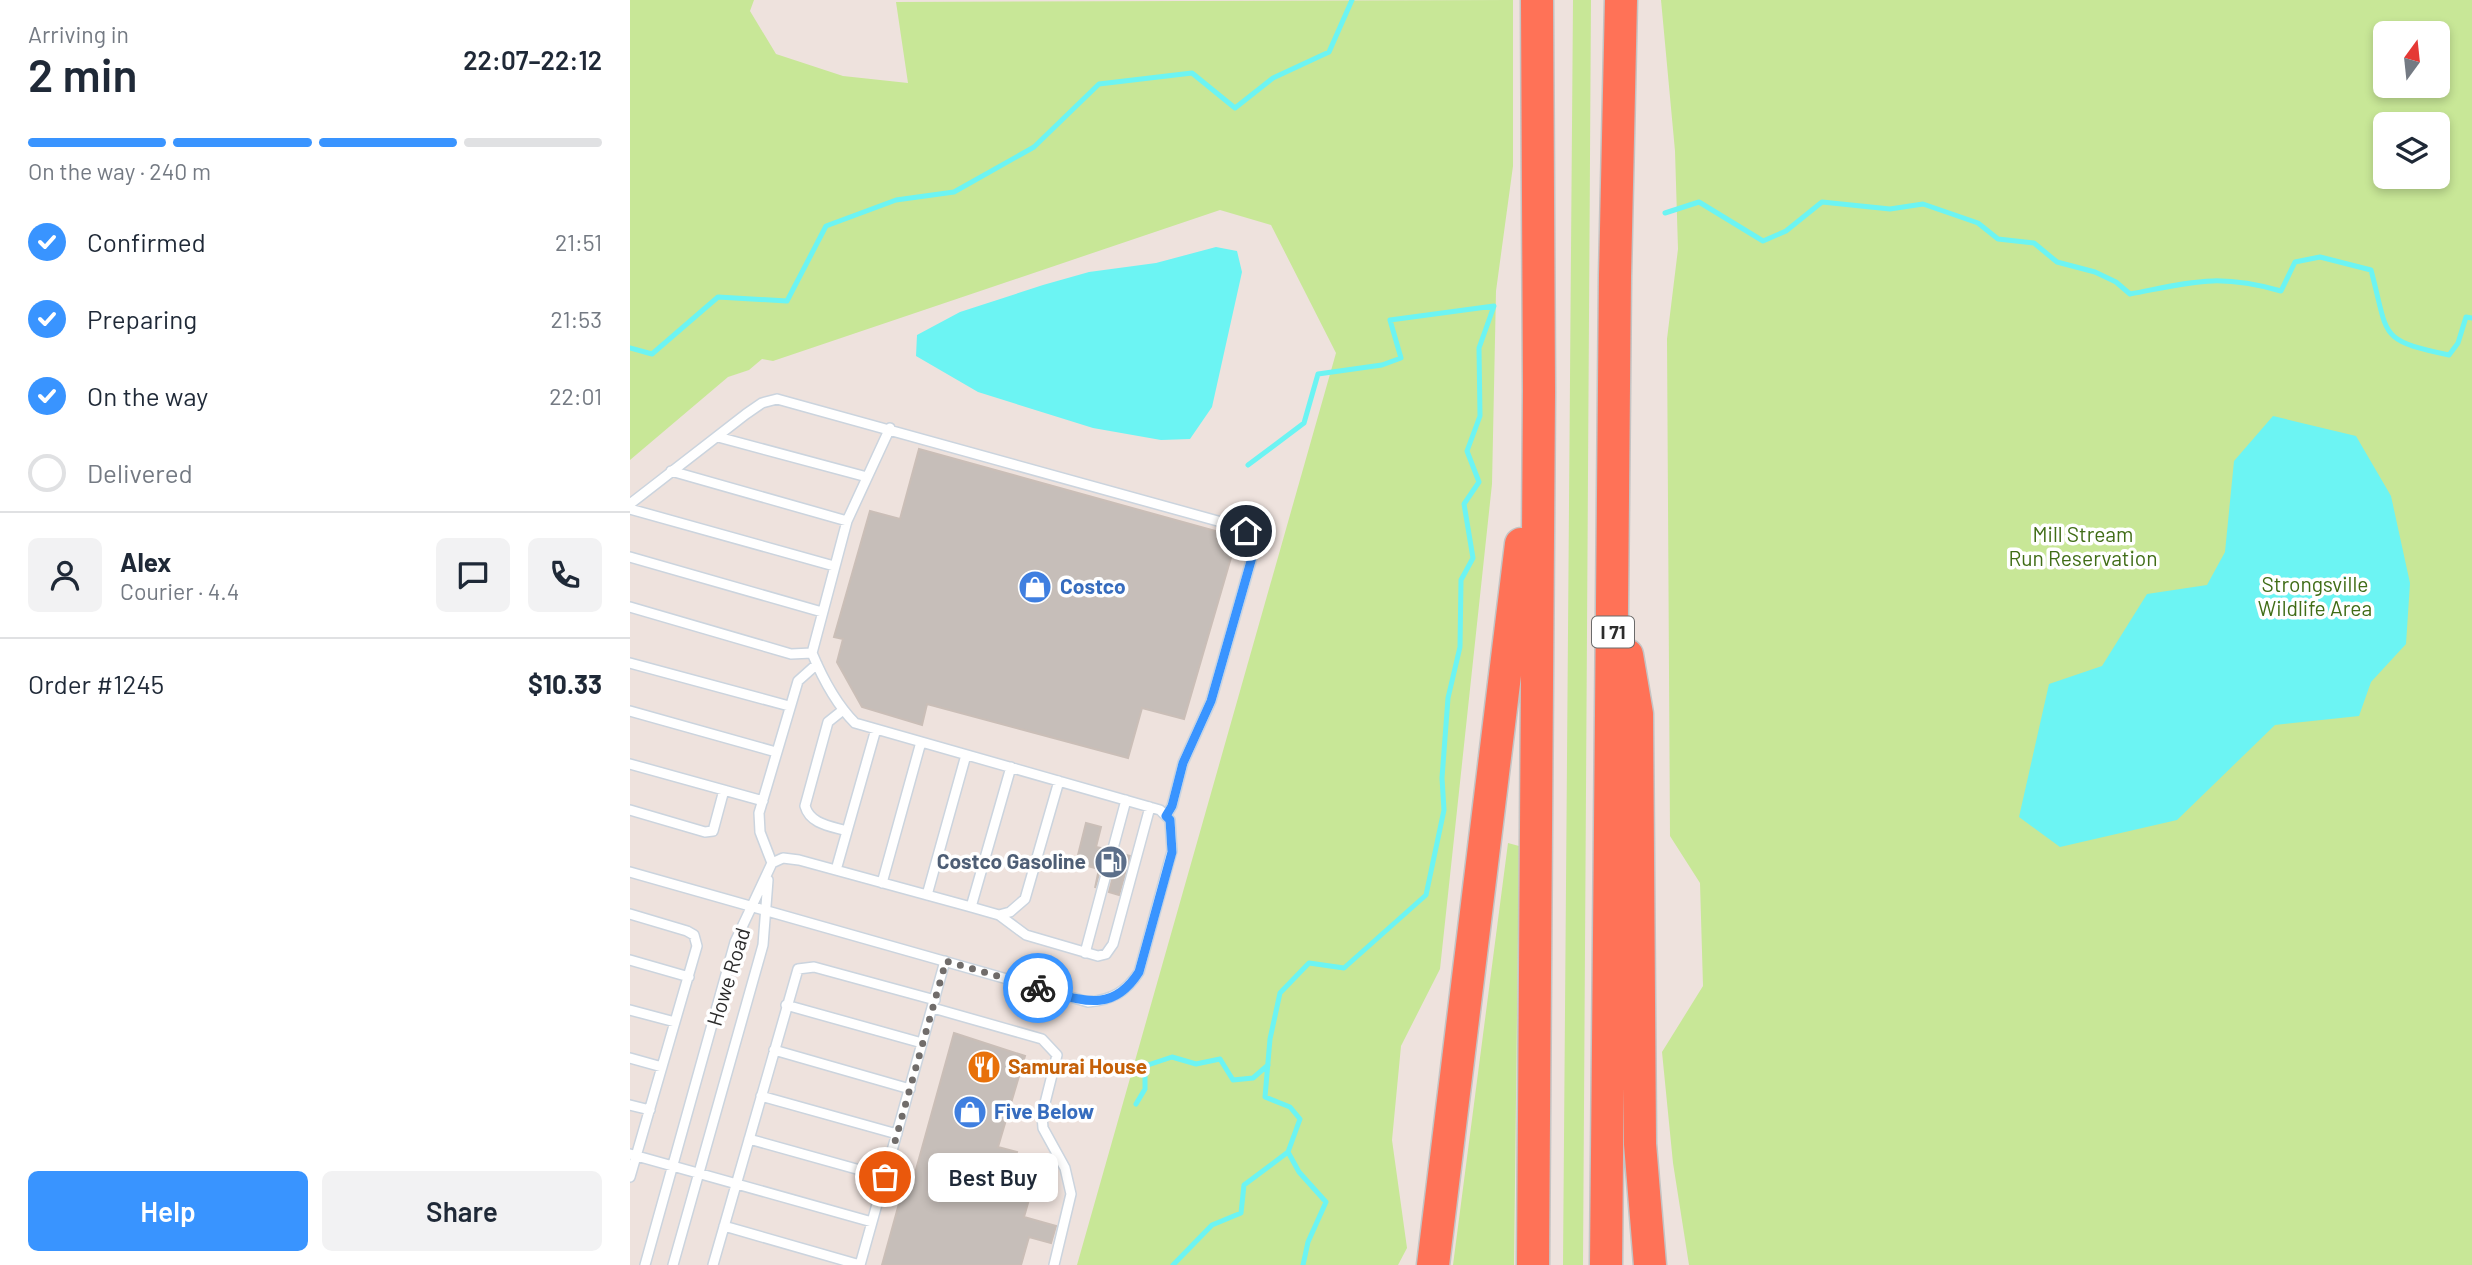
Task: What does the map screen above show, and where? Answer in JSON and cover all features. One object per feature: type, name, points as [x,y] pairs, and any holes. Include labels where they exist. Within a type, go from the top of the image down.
[{"type":"highway","points":[[1533,1265],[1539,391],[1537,0]]},
{"type":"highway","name":"I 71","points":[[1606,1265],[1621,0]]},
{"type":"highway","points":[[1433,1265],[1539,391]]},
{"type":"highway","points":[[1613,607],[1632,674],[1637,714],[1640,1144],[1650,1265]]},
{"type":"lane","points":[[630,506],[671,471],[762,403],[777,399],[890,428],[1240,527],[1250,535],[1253,554],[1211,701],[1183,763],[1172,806],[1166,816]]},
{"type":"lane","points":[[630,872],[1088,1002],[1106,1001],[1131,984],[1145,955],[1172,852],[1170,820],[1150,807],[855,723],[843,710],[812,653],[847,521],[890,428]]},
{"type":"lane","points":[[718,437],[867,477]]},
{"type":"lane","points":[[671,471],[847,521]]},
{"type":"lane","points":[[630,506],[834,566]]},
{"type":"lane","points":[[630,557],[822,612]]},
{"type":"lane","points":[[630,607],[791,654],[812,653]]},
{"type":"lane","points":[[630,663],[789,706]]},
{"type":"lane","points":[[768,876],[772,863],[760,832],[763,801],[798,681],[817,664]]},
{"type":"lane","points":[[843,710],[828,722],[805,806],[807,814],[814,820],[847,831]]},
{"type":"lane","points":[[630,711],[776,752]]},
{"type":"lane","points":[[835,870],[876,729]]},
{"type":"lane","points":[[882,883],[921,742]]},
{"type":"lane","points":[[927,895],[966,755]]},
{"type":"lane","points":[[630,764],[763,801]]},
{"type":"lane","points":[[971,907],[1011,768]]},
{"type":"lane","points":[[999,915],[1010,912],[1025,899],[1059,781]]},
{"type":"lane","points":[[630,810],[705,832],[713,831],[724,790]]},
{"type":"lane","points":[[1085,953],[1126,800]]},
{"type":"lane","points":[[772,863],[783,858],[799,860],[971,907],[999,915],[1026,935],[1098,956],[1106,954],[1113,944],[1150,807]]},
{"type":"lane","name":"Howe Road","points":[[645,1265],[735,942],[768,876]]},
{"type":"lane","name":"Howe Road","points":[[673,1265],[763,945],[768,876]]},
{"type":"lane","points":[[630,914],[694,935],[697,946],[650,1110],[633,1154],[630,1177]]},
{"type":"lane","points":[[630,960],[689,977]]},
{"type":"lane","points":[[724,1226],[860,1265],[946,961]]},
{"type":"lane","points":[[713,1265],[794,975],[798,969],[806,967],[1042,1039],[1057,1055],[1042,1115],[1043,1128],[1065,1168],[1071,1194],[1054,1265]]},
{"type":"lane","points":[[786,1005],[922,1043]]},
{"type":"lane","points":[[630,1010],[675,1022]]},
{"type":"lane","points":[[774,1050],[910,1089]]},
{"type":"lane","points":[[630,1058],[662,1067]]},
{"type":"lane","points":[[761,1096],[897,1134]]},
{"type":"lane","points":[[630,1105],[650,1110]]},
{"type":"lane","points":[[749,1139],[885,1177]]},
{"type":"lane","points":[[633,1154],[872,1222]]},
{"type":"green space","points":[[630,0],[754,0],[750,11],[776,54],[843,76],[908,83],[896,2],[1513,0],[1513,166],[1496,291],[1492,484],[1440,969],[1401,1046],[1392,1140],[1407,1248],[1398,1265],[1077,1265],[1336,353],[1271,225],[1220,210],[773,361],[762,359],[749,370],[728,377],[630,460]]},
{"type":"green space","points":[[1573,0],[1591,0],[1583,1265],[1563,1265]]},
{"type":"green space","name":"Mill Stream Run Reservation","points":[[1661,0],[2472,0],[2472,1265],[1689,1265],[1673,1163],[1662,1052],[1703,986],[1700,883],[1670,836],[1667,339],[1678,249],[1675,151]]},
{"type":"green space","points":[[1508,843],[1519,846],[1514,1265],[1453,1265]]},
{"type":"water","points":[[1216,247],[1237,251],[1242,272],[1212,407],[1190,439],[1161,440],[1093,428],[978,392],[916,356],[917,335],[960,312],[1089,272],[1156,263]]},
{"type":"water","points":[[2273,416],[2356,436],[2391,496],[2410,583],[2406,644],[2371,682],[2359,716],[2275,725],[2177,820],[2060,847],[2019,817],[2049,684],[2102,666],[2147,594],[2207,585],[2225,552],[2234,461]]},
{"type":"building","name":"Costco","points":[[919,449],[1237,537],[1184,719],[1142,708],[1128,758],[927,704],[922,725],[862,707],[837,662],[843,639],[834,637],[870,511],[900,519]]},
{"type":"building","points":[[1086,823],[1101,827],[1096,847],[1106,849],[1095,888],[1099,869],[1076,863]]},
{"type":"building","points":[[1119,853],[1130,856],[1119,895],[1109,892]]},
{"type":"building","points":[[954,1033],[1025,1056],[998,1147],[1017,1152],[1006,1190],[1030,1196],[1024,1217],[1056,1226],[1051,1243],[1029,1237],[1021,1265],[882,1265],[905,1182],[912,1184]]},
{"type":"waterway","points":[[630,348],[652,354],[718,297],[787,301],[826,226],[896,200],[954,192],[1034,147],[1099,84],[1192,73],[1235,108],[1273,78],[1329,52],[1352,0]]},
{"type":"waterway","points":[[1665,213],[1699,202],[1763,241],[1786,231],[1822,202],[1890,209],[1923,204],[1978,223],[1998,239],[2034,243],[2057,262],[2095,272],[2116,282],[2130,294],[2205,281],[2239,282],[2281,291],[2295,262],[2320,257],[2371,270],[2390,332],[2409,345],[2449,355],[2458,343],[2466,317],[2472,318]]},
{"type":"waterway","points":[[1248,465],[1304,423],[1318,374],[1382,365],[1401,358],[1390,320],[1494,306],[1479,348],[1480,416],[1467,451],[1479,482],[1464,504],[1473,558],[1461,580],[1460,647],[1448,698],[1442,778],[1444,810],[1426,895],[1344,968],[1309,963],[1280,993],[1270,1039],[1265,1097],[1290,1107],[1300,1119],[1288,1152],[1299,1172],[1326,1202],[1308,1242],[1303,1265]]},
{"type":"waterway","points":[[1136,1104],[1145,1089],[1145,1066],[1172,1057],[1196,1064],[1220,1059],[1233,1080],[1253,1078],[1268,1065]]},
{"type":"waterway","points":[[1173,1265],[1212,1225],[1241,1213],[1244,1185],[1288,1152]]},
{"type":"way so far","points":[[885,1177],[946,961],[1038,988]]},
{"type":"place","name":"Costco","points":[[1035,587]]},
{"type":"place","name":"Costco Gasoline","points":[[1111,862]]},
{"type":"place","name":"Samurai House","points":[[984,1067]]},
{"type":"place","name":"Five Below","points":[[970,1112]]},
{"type":"place","name":"Best Buy","points":[[885,1177]]},
{"type":"route","points":[[1038,988],[1088,1002],[1106,1001],[1131,984],[1139,972],[1172,852],[1170,820],[1166,816],[1172,806],[1183,763],[1211,701],[1253,554],[1254,546],[1246,531]]},
{"type":"park label","name":"Strongsville Wildlife Area","points":[[2315,597]]}]
